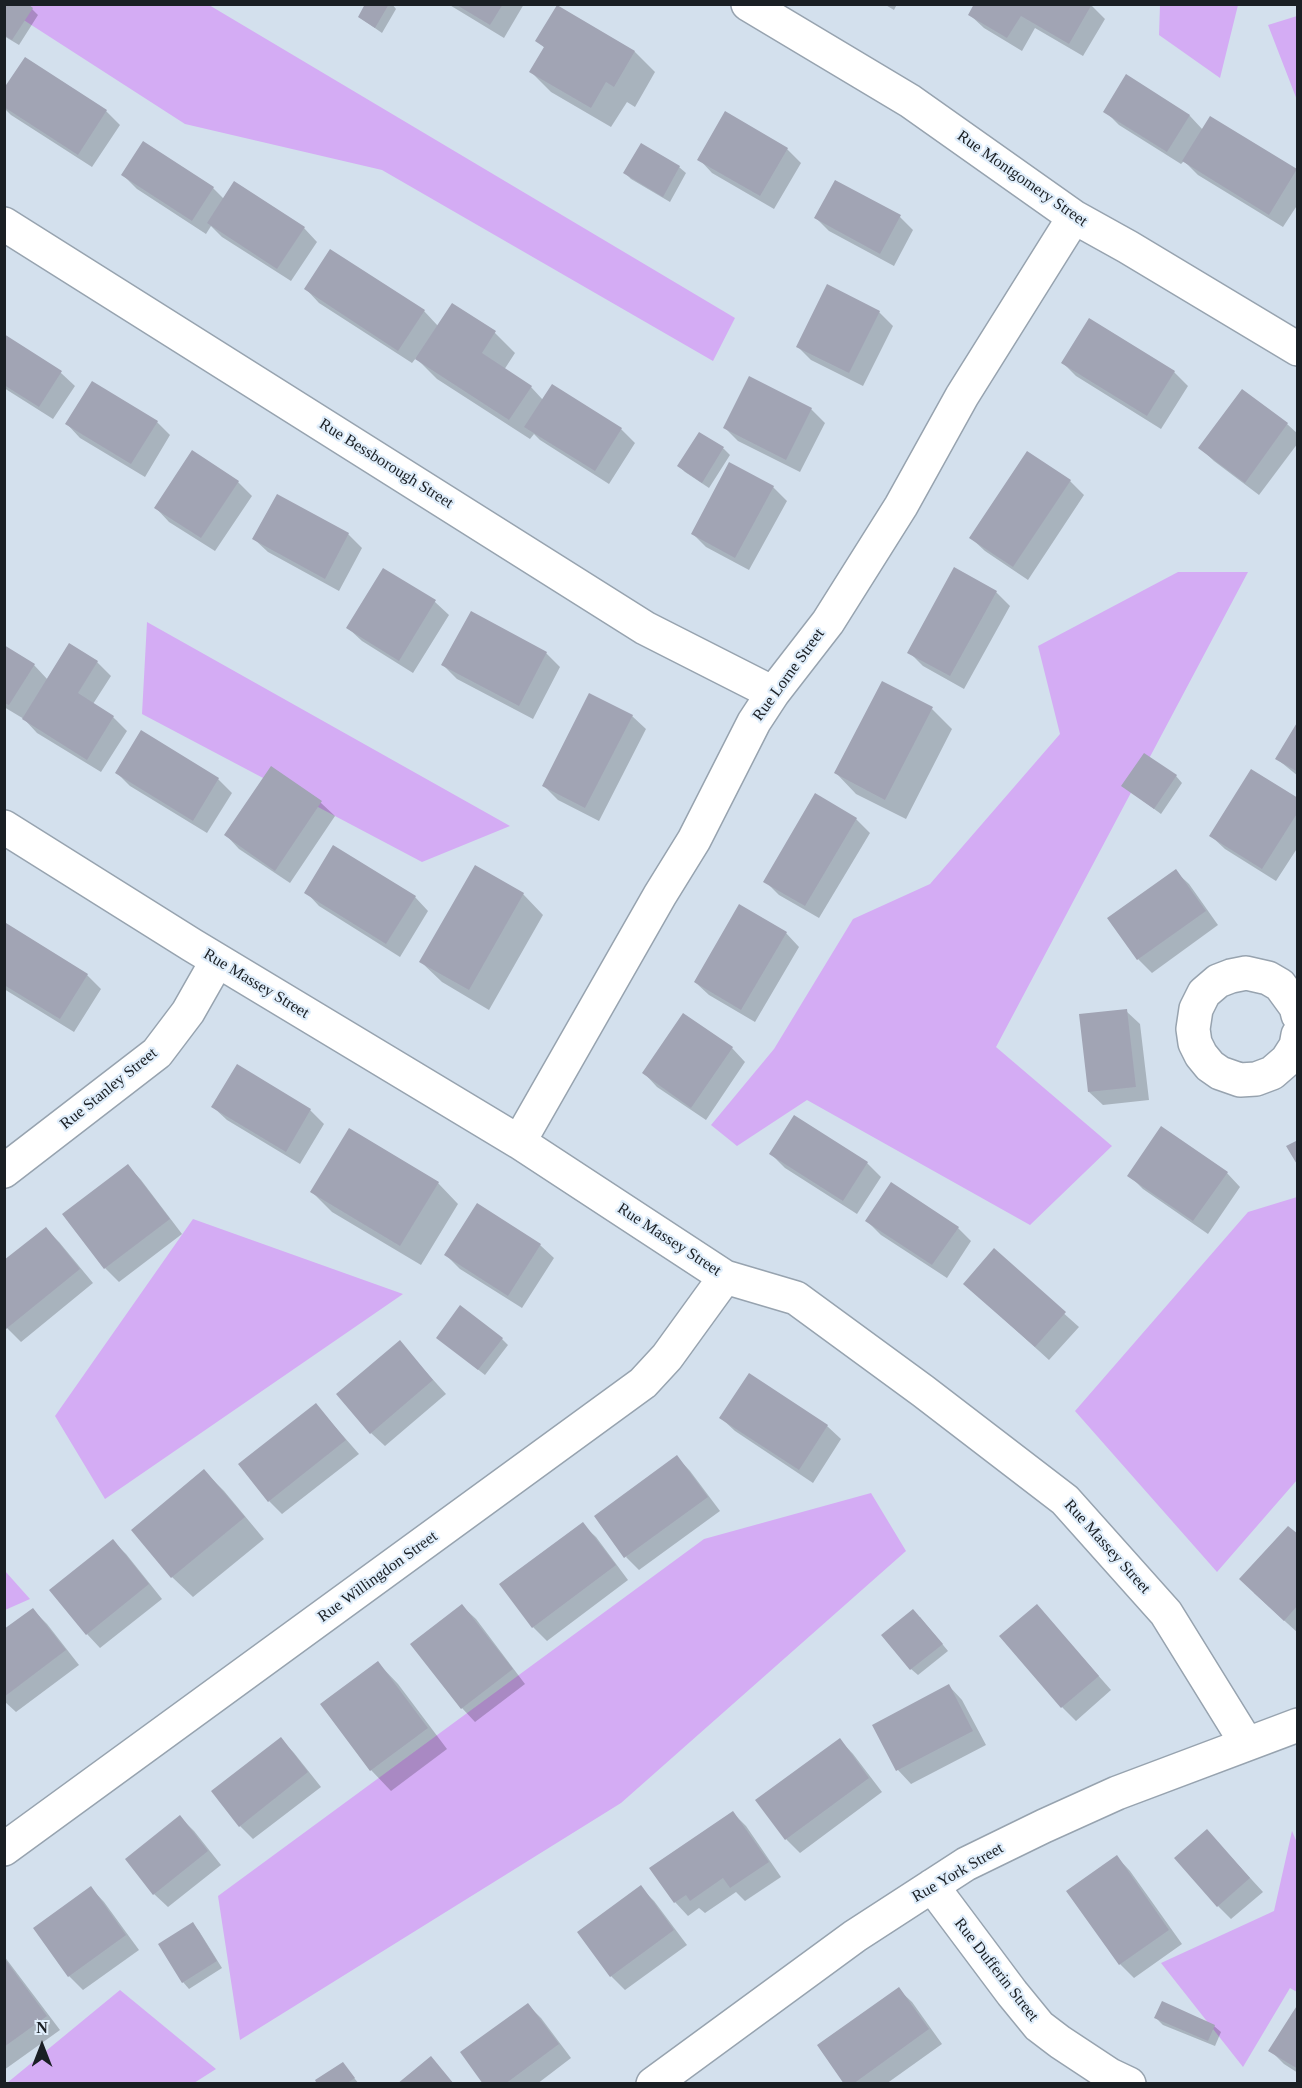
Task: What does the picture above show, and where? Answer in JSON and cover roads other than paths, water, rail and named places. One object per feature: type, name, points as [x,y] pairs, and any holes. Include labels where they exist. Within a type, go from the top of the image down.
[{"type":"street","name":"Rue Montgomery Street","points":[[748,4],[910,101],[1074,217],[1298,349]]},
{"type":"street","name":"Rue Lorne Street","points":[[519,1142],[693,840],[754,723],[773,693],[828,622],[932,453],[962,396],[1074,217]]},
{"type":"street","name":"Rue Bessborough Street","points":[[4,224],[645,628],[773,693]]},
{"type":"street","name":"Rue Massey Street","points":[[4,827],[216,961],[519,1142],[725,1277],[796,1298],[923,1391],[1065,1500],[1166,1613],[1247,1744]]},
{"type":"street","name":"Rue Stanley Street","points":[[4,1171],[157,1053],[188,1012],[216,961]]},
{"type":"street","points":[[1298,1016],[1289,974],[1268,978],[1246,973],[1218,981],[1204,993],[1196,1008],[1193,1029],[1195,1042],[1201,1055],[1220,1074],[1240,1080],[1256,1079],[1272,1074],[1287,1060],[1296,1046],[1298,1035]]},
{"type":"street","name":"Rue Willingdon Street","points":[[4,1849],[643,1383],[667,1357],[725,1277]]},
{"type":"street","name":"Rue York Street","points":[[653,2084],[855,1936],[966,1864],[1117,1793],[1298,1725]]},
{"type":"street","name":"Rue Dufferin Street","points":[[932,1886],[1039,2026],[1110,2075],[1129,2084]]}]
